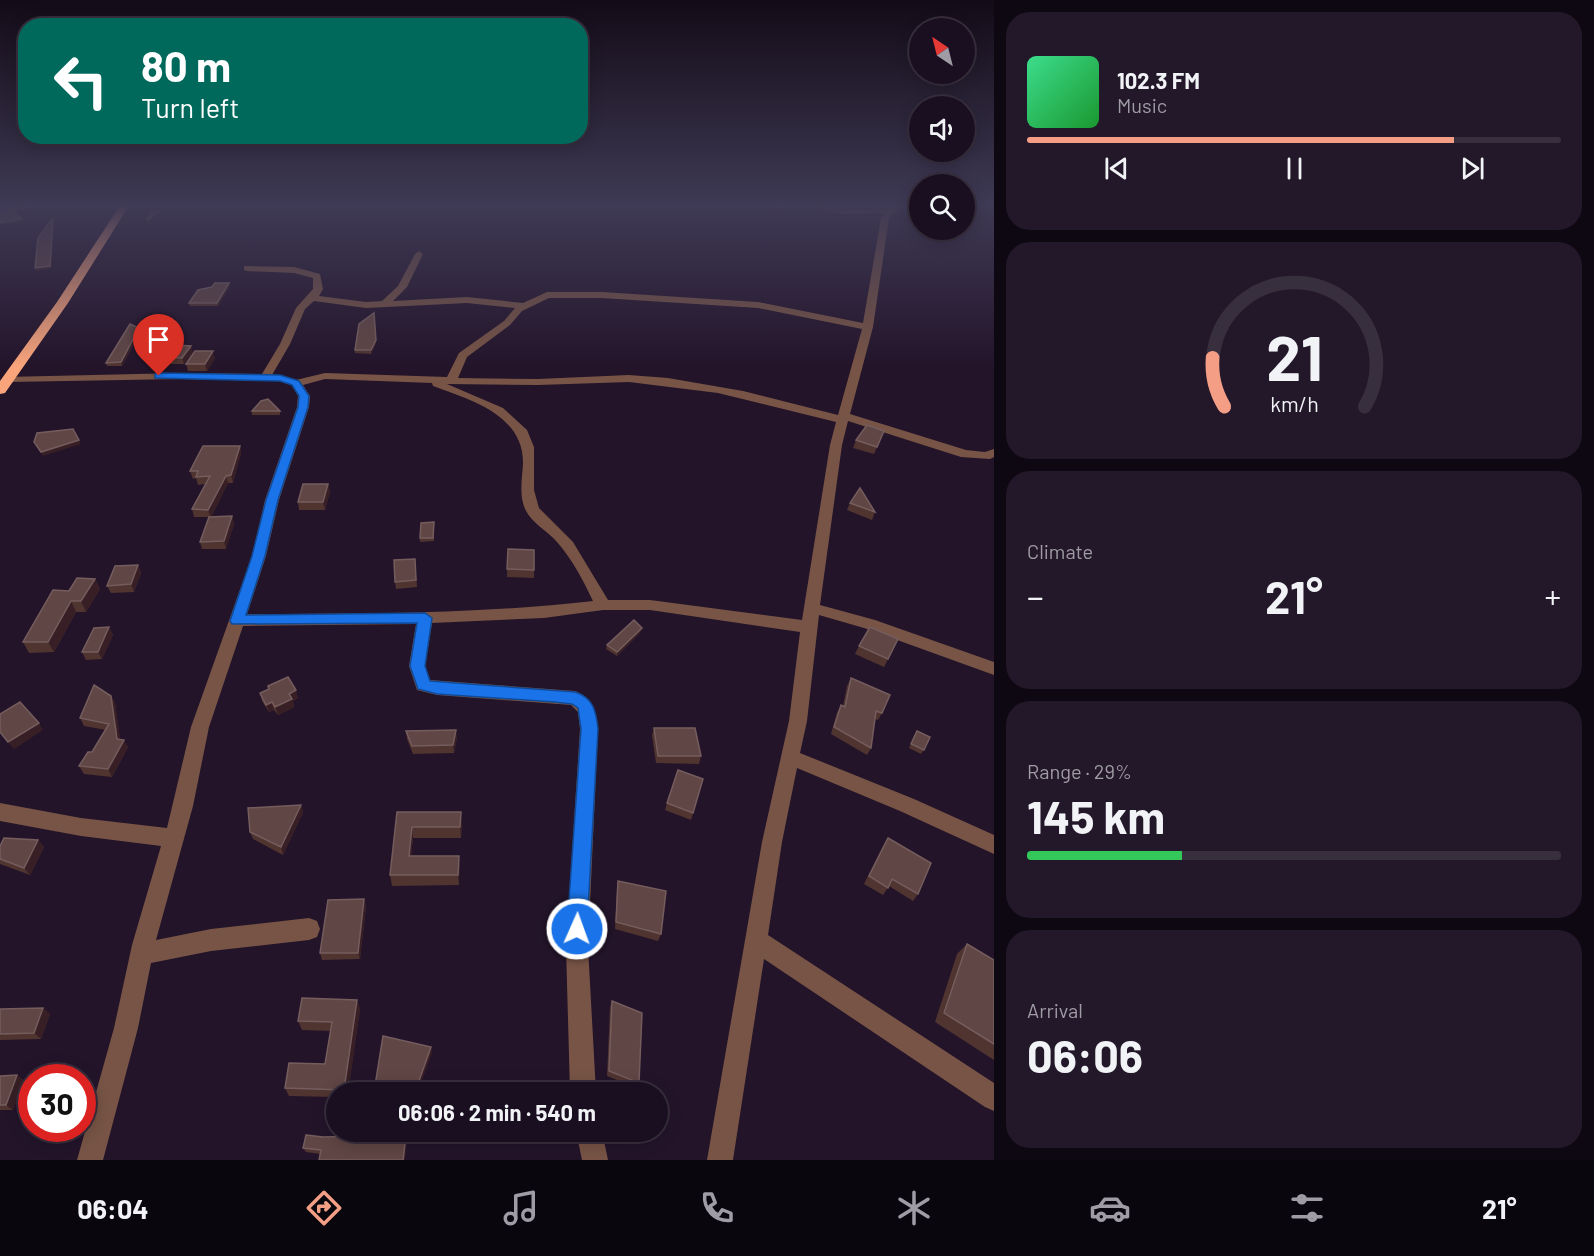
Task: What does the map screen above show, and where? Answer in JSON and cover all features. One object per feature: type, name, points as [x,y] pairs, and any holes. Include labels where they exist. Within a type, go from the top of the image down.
[{"type":"highway","points":[[4,385],[91,258]]},
{"type":"street","points":[[384,304],[402,287],[417,258]]},
{"type":"street","points":[[720,1160],[772,842],[798,721],[809,627],[843,418],[868,327],[879,258]]},
{"type":"street","points":[[248,268],[294,270],[314,274],[319,282],[318,289],[301,308],[285,344],[265,378]]},
{"type":"street","points":[[451,380],[463,355],[507,323],[524,306],[547,295],[602,295],[758,305],[868,327]]},
{"type":"street","points":[[311,298],[384,304],[467,300],[524,306]]},
{"type":"street","points":[[4,385],[181,376],[280,378],[296,383],[325,376],[535,382],[601,378],[642,379],[699,385],[744,394],[843,418],[965,454],[992,457]]},
{"type":"street","points":[[426,380],[484,403],[518,425],[528,443],[528,489],[535,514],[571,549],[603,604]]},
{"type":"street","points":[[90,1160],[126,1028],[141,954],[174,838],[200,727],[259,556],[272,500],[303,407],[304,396],[296,383]]},
{"type":"street","points":[[237,621],[425,618],[544,612],[603,604],[650,605],[809,627]]},
{"type":"street","points":[[812,608],[869,624],[994,669]]},
{"type":"street","points":[[425,618],[417,666],[423,685],[575,698],[584,704],[588,711],[589,729],[583,801],[577,947],[583,1082]]},
{"type":"street","points":[[790,757],[907,805],[994,845]]},
{"type":"street","points":[[0,812],[81,827],[174,838]]},
{"type":"street","points":[[141,954],[211,940],[309,929]]},
{"type":"street","points":[[756,940],[994,1098]]},
{"type":"street","points":[[592,1142],[595,1160]]},
{"type":"building","points":[[36,258],[50,258],[50,266],[35,268]]},
{"type":"building","points":[[215,283],[229,283],[217,303],[189,303],[198,290],[212,287]]},
{"type":"building","points":[[374,313],[376,340],[371,350],[355,350],[359,324]]},
{"type":"building","points":[[130,324],[139,328],[121,362],[106,363]]},
{"type":"building","points":[[176,345],[191,346],[182,358],[159,357]]},
{"type":"building","points":[[195,351],[213,351],[205,364],[186,364]]},
{"type":"building","points":[[268,399],[280,411],[252,411],[261,401]]},
{"type":"building","points":[[867,425],[884,431],[877,447],[856,440]]},
{"type":"building","points":[[73,429],[79,440],[41,452],[34,442],[37,433]]},
{"type":"building","points":[[203,446],[240,446],[231,475],[226,476],[208,510],[192,509],[210,476],[196,477],[198,471],[190,471]]},
{"type":"building","points":[[303,484],[328,484],[323,502],[298,502]]},
{"type":"building","points":[[860,488],[875,512],[850,503]]},
{"type":"building","points":[[232,516],[224,541],[200,542],[209,517]]},
{"type":"building","points":[[434,522],[433,538],[420,538],[421,523]]},
{"type":"building","points":[[508,549],[534,550],[534,570],[507,569]]},
{"type":"building","points":[[415,559],[416,580],[395,582],[394,560]]},
{"type":"building","points":[[138,565],[131,584],[107,586],[115,566]]},
{"type":"building","points":[[77,578],[95,579],[81,601],[71,601],[48,642],[23,642],[53,590],[69,591]]},
{"type":"building","points":[[634,620],[642,628],[617,652],[607,645]]},
{"type":"building","points":[[109,627],[98,652],[82,652],[94,628]]},
{"type":"building","points":[[870,627],[898,639],[888,659],[859,646]]},
{"type":"building","points":[[288,677],[296,690],[289,694],[292,699],[275,707],[272,702],[266,705],[260,693],[269,689],[268,686]]},
{"type":"building","points":[[851,678],[890,695],[882,713],[876,711],[871,748],[834,727],[841,705],[845,707]]},
{"type":"building","points":[[94,685],[111,696],[117,739],[124,740],[108,769],[79,766],[88,752],[92,752],[109,724],[80,718]]},
{"type":"building","points":[[20,702],[39,723],[8,742],[0,732],[0,714]]},
{"type":"building","points":[[654,728],[695,728],[701,756],[658,756]]},
{"type":"building","points":[[456,730],[453,745],[412,746],[406,731]]},
{"type":"building","points":[[917,731],[930,737],[924,750],[911,744]]},
{"type":"building","points":[[678,770],[703,779],[693,813],[667,803]]},
{"type":"building","points":[[301,805],[281,847],[250,832],[248,808]]},
{"type":"building","points":[[397,812],[461,812],[460,827],[412,827],[409,856],[459,856],[458,875],[390,875]]},
{"type":"building","points":[[4,838],[38,840],[24,868],[0,859],[0,846]]},
{"type":"building","points":[[888,838],[931,863],[918,894],[892,879],[888,888],[869,876]]},
{"type":"building","points":[[618,881],[666,891],[661,934],[616,922]]},
{"type":"building","points":[[364,899],[358,953],[320,953],[328,900]]},
{"type":"building","points":[[967,944],[994,960],[994,1044],[944,1013]]},
{"type":"building","points":[[302,998],[357,1000],[345,1082],[326,1082],[326,1089],[285,1088],[289,1063],[325,1064],[332,1022],[298,1021]]},
{"type":"building","points":[[612,1001],[642,1013],[639,1082],[609,1071]]},
{"type":"building","points":[[43,1008],[34,1033],[0,1034],[0,1009]]},
{"type":"building","points":[[383,1036],[431,1047],[419,1082],[376,1082]]},
{"type":"building","points":[[17,1075],[6,1105],[0,1105],[0,1076]]},
{"type":"building","points":[[306,1135],[326,1137],[326,1142],[405,1142],[403,1160],[319,1160],[321,1150],[303,1148]]},
{"type":"route","points":[[159,376],[280,378],[296,383],[304,396],[303,407],[272,500],[259,556],[237,621],[425,618],[422,647],[417,666],[423,685],[575,698],[584,704],[588,711],[589,729],[577,929]]}]
